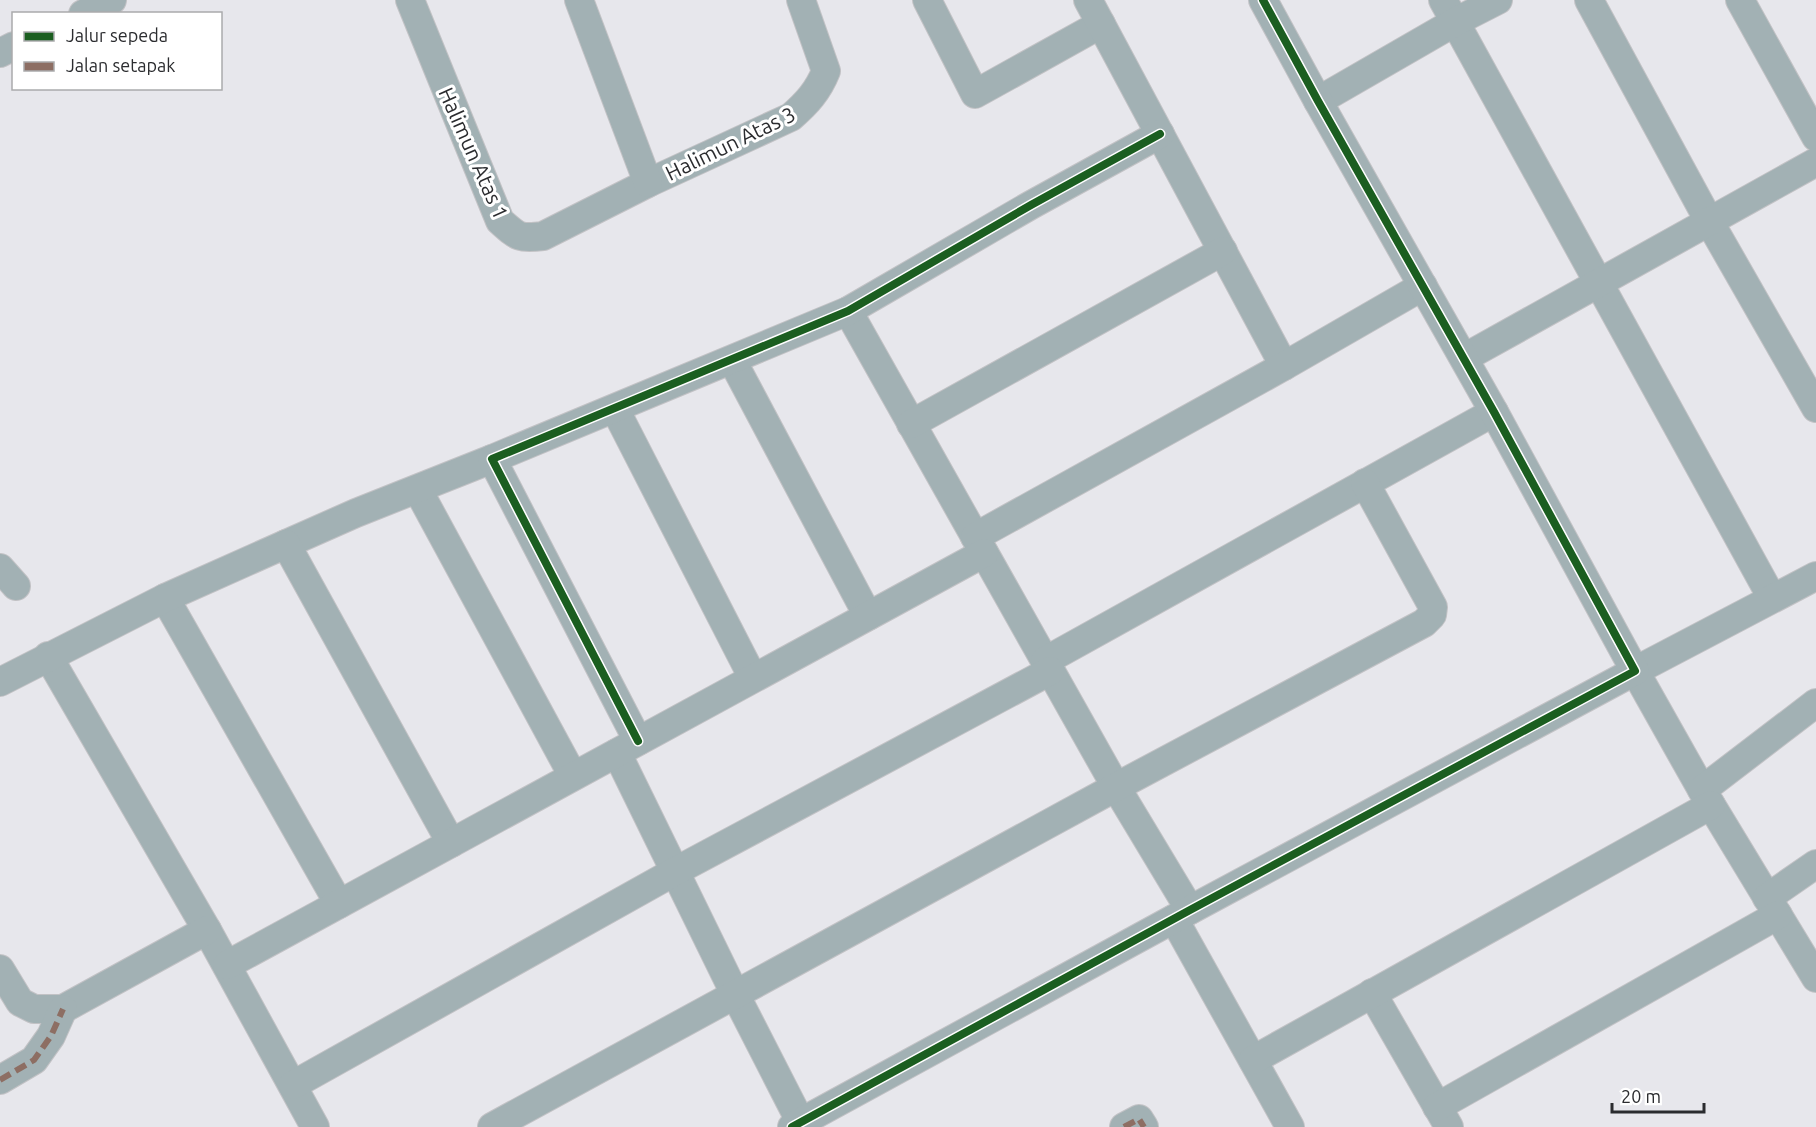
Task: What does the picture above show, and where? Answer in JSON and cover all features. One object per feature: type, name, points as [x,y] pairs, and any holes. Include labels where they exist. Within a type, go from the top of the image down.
[{"type":"street","points":[[87,12],[112,0]]},
{"type":"street","name":"Halimun Atas 1","points":[[410,0],[500,220],[514,234],[524,238],[543,236],[648,183]]},
{"type":"street","points":[[579,0],[648,183]]},
{"type":"street","name":"Halimun Atas 3","points":[[648,183],[792,117],[809,102],[820,87],[826,71],[801,0]]},
{"type":"street","points":[[927,0],[975,94],[1095,12],[1284,366]]},
{"type":"street","points":[[1263,0],[1494,412],[1706,798],[1816,978]]},
{"type":"street","points":[[1318,101],[1449,11],[1498,0]]},
{"type":"street","points":[[1589,0],[1709,221],[1816,408]]},
{"type":"street","points":[[1740,0],[1816,137]]},
{"type":"street","points":[[1449,11],[1772,598]]},
{"type":"street","points":[[0,682],[165,598],[356,513],[615,409],[848,311],[1031,205],[1160,134]]},
{"type":"street","points":[[1464,358],[1816,162]]},
{"type":"street","points":[[911,424],[1223,251]]},
{"type":"street","points":[[227,964],[868,616],[979,545],[1423,286]]},
{"type":"street","points":[[848,311],[1116,788],[1182,914],[1253,1059],[1290,1127]]},
{"type":"street","points":[[732,360],[868,616]]},
{"type":"street","points":[[615,409],[753,678]]},
{"type":"street","points":[[293,1086],[1048,666],[1365,483],[1494,412]]},
{"type":"street","points":[[492,459],[627,747],[674,872],[735,994],[806,1123],[1182,914],[1816,576]]},
{"type":"street","points":[[492,1127],[1424,623],[1432,615],[1433,607],[1365,483]]},
{"type":"street","points":[[418,489],[573,776]]},
{"type":"street","points":[[286,544],[451,843]]},
{"type":"street","points":[[165,598],[339,904]]},
{"type":"street","points":[[48,656],[227,964],[315,1127]]},
{"type":"street","points":[[1253,1059],[1372,993],[1706,798],[1816,703]]},
{"type":"street","points":[[1372,993],[1443,1117],[1773,906],[1816,864]]},
{"type":"street","points":[[0,969],[20,1002],[34,1009],[63,1009],[207,930]]},
{"type":"street","points":[[0,1080],[34,1060],[51,1036],[63,1009]]},
{"type":"street","points":[[1124,1127],[1139,1119],[1144,1127]]},
{"type":"marked path","points":[[0,1080],[34,1060],[51,1036],[63,1009]]},
{"type":"marked path","points":[[1124,1127],[1139,1119],[1144,1127]]},
{"type":"cycle path","points":[[792,1127],[1635,671],[1494,412],[1263,0]]},
{"type":"cycle path","points":[[638,741],[492,459],[848,311],[1031,205],[1160,134]]}]
